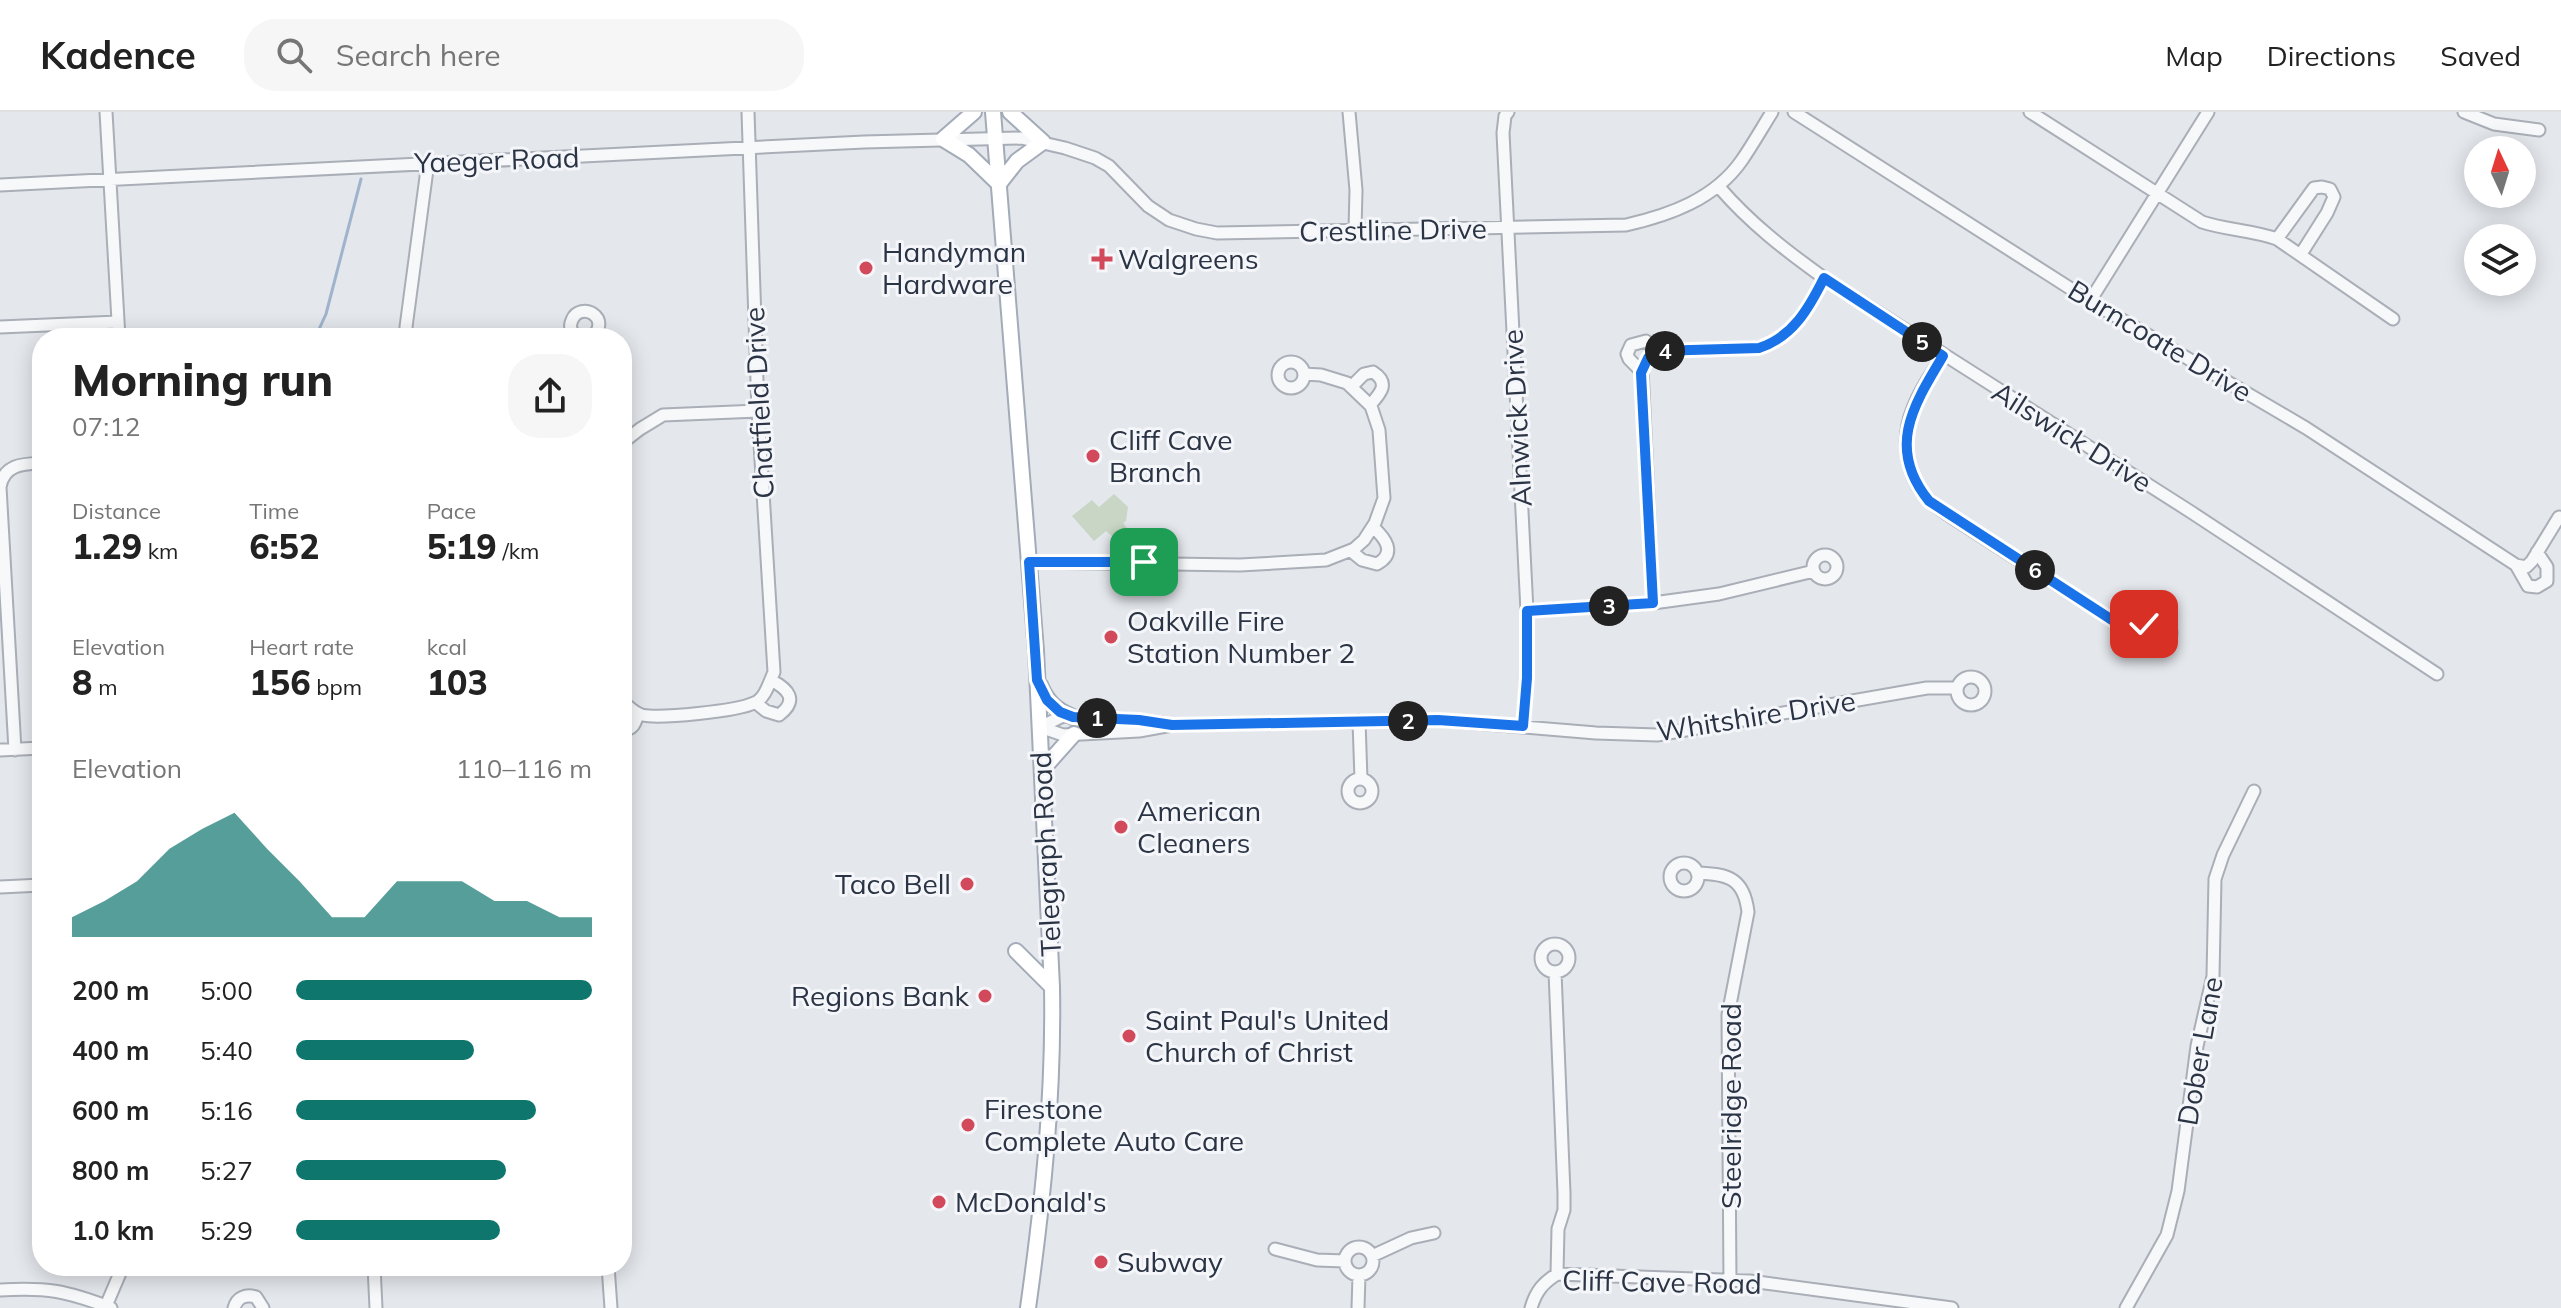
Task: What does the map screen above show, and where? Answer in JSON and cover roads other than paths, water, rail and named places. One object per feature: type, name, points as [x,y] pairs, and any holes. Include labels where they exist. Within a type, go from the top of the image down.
[{"type":"main road","points":[[974,112],[943,139],[969,155],[999,184],[1017,161],[1043,142],[1010,112]]},
{"type":"main road","name":"Telegraph Road","points":[[993,112],[1037,680],[1052,987],[1049,1138],[1028,1308]]},
{"type":"main road","points":[[1037,680],[1047,700],[1060,712],[1073,717]]},
{"type":"main road","points":[[1042,770],[1074,734]]},
{"type":"main road","points":[[1016,951],[1052,987]]},
{"type":"street","points":[[106,112],[118,328]]},
{"type":"street","name":"Chatfield Drive","points":[[748,112],[758,411],[774,672],[768,686]]},
{"type":"street","points":[[1349,112],[1356,190],[1355,229]]},
{"type":"street","name":"Alnwick Drive","points":[[1520,112],[1509,112],[1505,116],[1503,133],[1527,611],[1523,726]]},
{"type":"street","name":"Crestline Drive","points":[[995,137],[1043,142],[1095,158],[1109,166],[1148,206],[1169,220],[1217,233],[1626,225],[1683,208],[1719,187],[1741,162],[1772,112]]},
{"type":"street","name":"Burncoate Drive","points":[[1794,112],[2090,301],[2306,428],[2521,566],[2528,586],[2537,587],[2547,581],[2547,567],[2537,552]]},
{"type":"street","points":[[2030,112],[2048,117],[2202,222],[2277,239],[2393,319]]},
{"type":"street","points":[[2090,301],[2208,112]]},
{"type":"street","points":[[2464,112],[2494,124],[2539,130]]},
{"type":"street","name":"Yaeger Road","points":[[0,185],[995,137]]},
{"type":"street","points":[[406,328],[428,162]]},
{"type":"street","name":"Ailswick Drive","points":[[1719,187],[1742,214],[1824,278],[2191,512],[2437,674]]},
{"type":"street","points":[[2277,239],[2314,188],[2330,189],[2334,197],[2327,213],[2301,254]]},
{"type":"street","points":[[1653,603],[1641,371],[1648,358],[1658,351],[1745,349],[1774,343],[1787,334],[1808,309],[1824,278]]},
{"type":"street","points":[[572,328],[576,314],[585,311],[594,314],[599,321],[598,328]]},
{"type":"street","points":[[0,327],[118,322]]},
{"type":"street","points":[[1641,371],[1627,354],[1631,345],[1646,341],[1658,351]]},
{"type":"street","points":[[1943,356],[1911,412],[1907,433],[1908,459],[1914,481],[1921,491],[1929,501],[1953,518],[2129,631],[2141,633]]},
{"type":"street","points":[[1351,387],[1364,374],[1373,372],[1380,376],[1384,385],[1382,393],[1370,405]]},
{"type":"street","points":[[1029,562],[1240,565],[1326,560],[1351,551],[1373,527],[1384,498],[1379,430],[1370,405],[1351,387],[1321,375],[1304,374]]},
{"type":"street","points":[[632,435],[663,415],[758,411]]},
{"type":"street","points":[[15,750],[0,487],[12,467],[32,464]]},
{"type":"street","points":[[2521,566],[2537,552],[2559,517]]},
{"type":"street","points":[[1351,551],[1362,560],[1377,564],[1385,560],[1387,543],[1373,527]]},
{"type":"street","points":[[1527,611],[1653,603],[1719,594],[1814,571]]},
{"type":"street","points":[[632,709],[638,714],[650,716],[713,711],[756,703],[768,686],[786,690],[790,698],[787,708],[779,715],[766,711],[756,703]]},
{"type":"street","name":"Whitshire Drive","points":[[1040,727],[1063,735],[1139,731],[1172,725],[1438,720],[1657,735],[1927,688],[1956,688]]},
{"type":"street","points":[[632,726],[638,714]]},
{"type":"street","name":"Whitshire Drive","points":[[1040,727],[1063,716],[1172,725]]},
{"type":"street","points":[[1359,721],[1361,779]]},
{"type":"street","points":[[0,750],[32,749]]},
{"type":"street","name":"Dober Lane","points":[[2126,1308],[2172,1223],[2197,1046],[2213,976],[2215,879],[2223,855],[2254,791]]},
{"type":"street","name":"Steelridge Road","points":[[1697,873],[1727,876],[1738,884],[1746,897],[1748,912],[1728,1015],[1730,1280]]},
{"type":"street","points":[[0,887],[32,885]]},
{"type":"street","points":[[1555,972],[1564,1193],[1564,1210],[1558,1229],[1557,1274]]},
{"type":"street","points":[[1372,1256],[1411,1238],[1434,1233]]},
{"type":"street","points":[[1354,1248],[1365,1248],[1372,1256],[1369,1271],[1359,1275],[1349,1271],[1345,1261],[1349,1251],[1354,1248]]},
{"type":"street","points":[[1275,1249],[1317,1260],[1345,1261]]},
{"type":"street","name":"Cliff Cave Road","points":[[1531,1308],[1535,1294],[1544,1282],[1557,1274],[1730,1280],[1952,1308]]},
{"type":"street","points":[[1358,1308],[1359,1275]]},
{"type":"street","points":[[0,1290],[33,1288],[66,1291],[108,1307],[119,1276]]},
{"type":"street","points":[[374,1276],[376,1308]]},
{"type":"street","points":[[609,1276],[611,1308]]},
{"type":"street","points":[[234,1308],[238,1300],[247,1296],[256,1297],[263,1308]]},
{"type":"waterway","points":[[320,328],[326,314],[361,179]]},
{"type":"place","name":"Walgreens","points":[[1102,259]]},
{"type":"place","name":"Handyman Hardware","points":[[866,268]]},
{"type":"place","name":"Cliff Cave Branch","points":[[1093,456]]},
{"type":"place","name":"Oakville Fire Station Number 2","points":[[1111,637]]},
{"type":"place","name":"American Cleaners","points":[[1121,827]]},
{"type":"place","name":"Taco Bell","points":[[967,884]]},
{"type":"place","name":"Regions Bank","points":[[985,996]]},
{"type":"place","name":"Saint Paul's United Church of Christ","points":[[1129,1036]]},
{"type":"place","name":"Firestone Complete Auto Care","points":[[968,1125]]},
{"type":"place","name":"McDonald's","points":[[939,1202]]},
{"type":"place","name":"Subway","points":[[1101,1262]]}]
